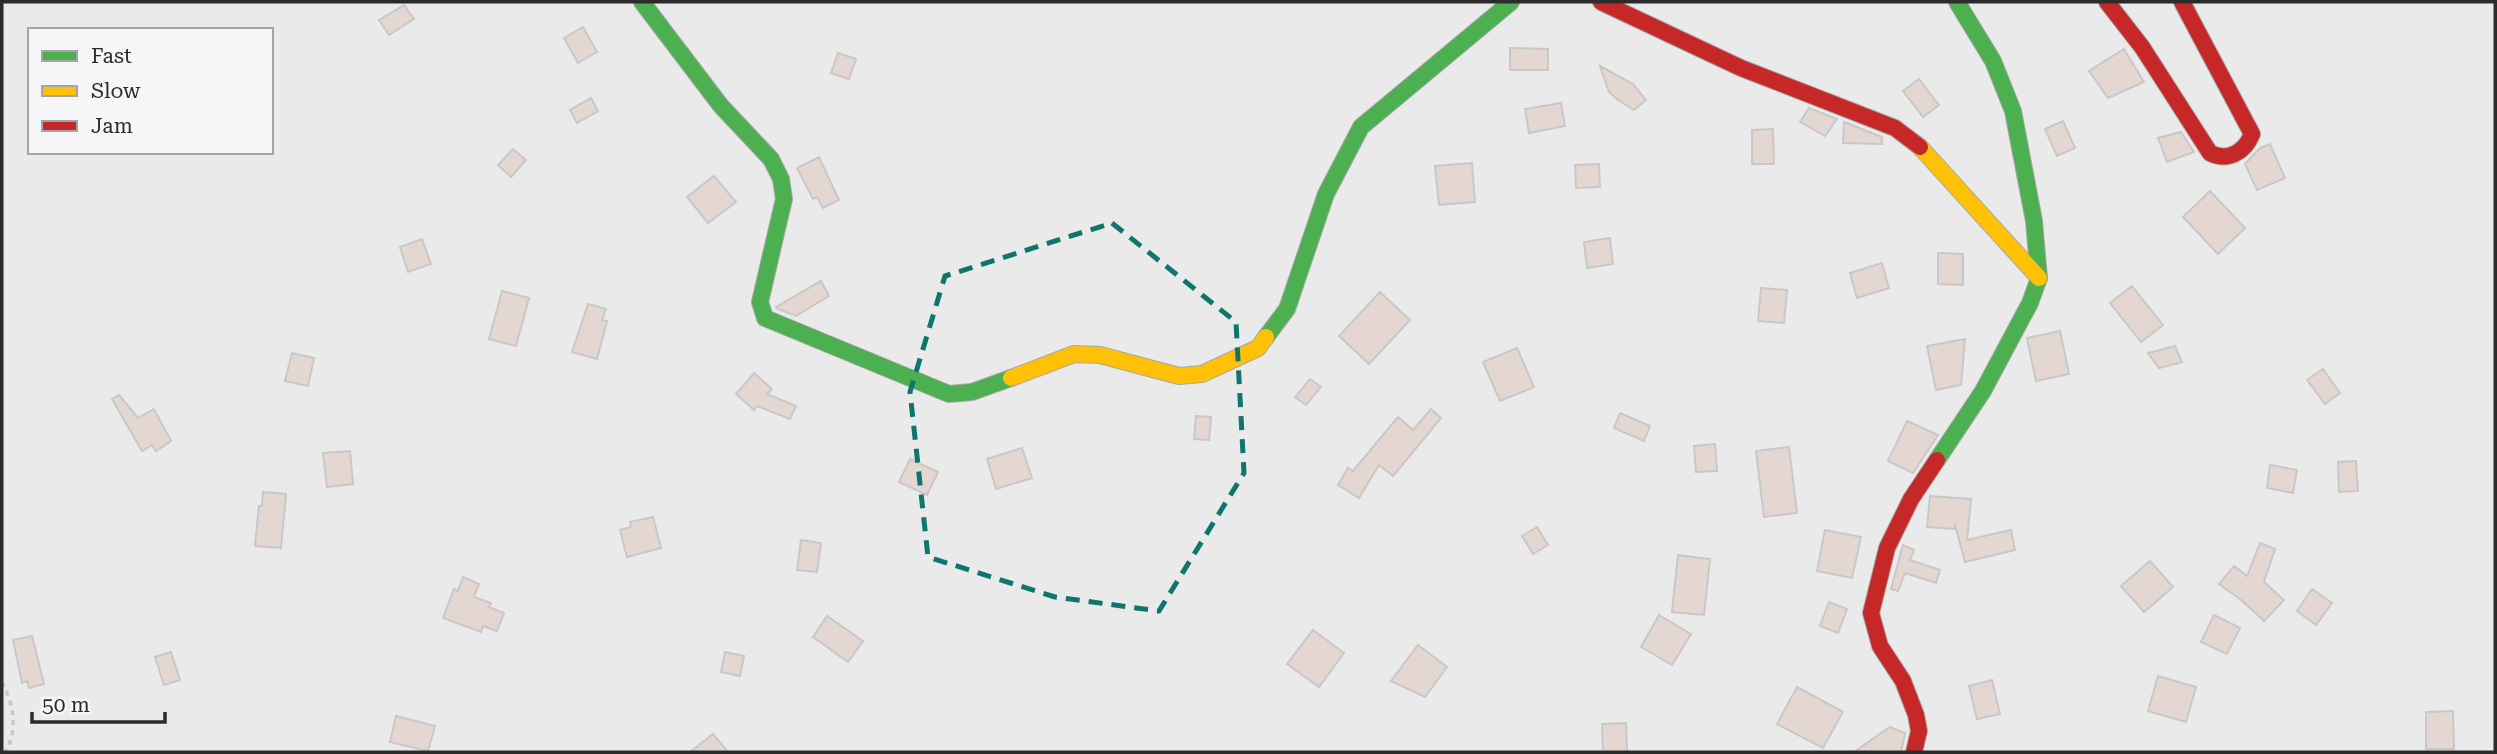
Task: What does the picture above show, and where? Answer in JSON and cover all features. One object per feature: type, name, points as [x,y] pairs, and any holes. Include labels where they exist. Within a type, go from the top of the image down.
[{"type":"street","points":[[642,2],[713,97],[771,159],[781,179],[784,199],[760,302],[765,318],[949,394],[972,392],[1074,354],[1100,355],[1179,376],[1202,374],[1258,348],[1287,309],[1326,194],[1361,127],[1511,2]]},
{"type":"street","points":[[1601,2],[1741,68],[1895,128],[1926,152],[2039,278]]},
{"type":"street","points":[[1914,752],[1919,731],[1916,715],[1903,681],[1880,646],[1871,613],[1886,548],[1911,499],[1983,391],[2030,303],[2039,278],[2034,221],[2013,111],[1993,61],[1957,2]]},
{"type":"street","points":[[2107,2],[2142,47],[2210,153],[2220,158],[2233,155],[2244,150],[2252,134],[2182,2]]},
{"type":"path","points":[[2,682],[13,704],[11,743],[5,752]]},
{"type":"highlighted area","points":[[1112,223],[1236,322],[1244,473],[1159,611],[1055,597],[928,557],[910,392],[945,276]]},
{"type":"building","points":[[404,5],[414,19],[389,35],[379,20]]},
{"type":"building","points":[[583,27],[597,52],[578,63],[564,38]]},
{"type":"building","points":[[1510,48],[1548,49],[1548,70],[1510,70]]},
{"type":"building","points":[[2124,49],[2144,82],[2108,98],[2089,71]]},
{"type":"building","points":[[838,53],[856,59],[849,79],[831,73]]},
{"type":"building","points":[[1600,66],[1633,84],[1646,100],[1634,110],[1618,100],[1609,92]]},
{"type":"building","points":[[1919,79],[1939,105],[1923,117],[1903,91]]},
{"type":"building","points":[[591,98],[598,111],[577,123],[570,110]]},
{"type":"building","points":[[1561,103],[1565,126],[1529,133],[1525,109]]},
{"type":"building","points":[[1809,108],[1837,119],[1825,136],[1800,122]]},
{"type":"building","points":[[2063,121],[2075,148],[2057,156],[2045,129]]},
{"type":"building","points":[[1844,122],[1882,137],[1882,144],[1843,143]]},
{"type":"building","points":[[1773,129],[1774,164],[1752,164],[1752,130]]},
{"type":"building","points":[[2181,132],[2194,152],[2167,162],[2158,138]]},
{"type":"building","points":[[2270,144],[2285,178],[2257,190],[2245,164],[2260,148]]},
{"type":"building","points":[[513,149],[526,160],[511,177],[498,165]]},
{"type":"building","points":[[819,157],[839,200],[823,208],[817,197],[813,199],[797,168]]},
{"type":"building","points":[[1472,163],[1475,202],[1439,205],[1435,166]]},
{"type":"building","points":[[1599,164],[1600,187],[1576,188],[1575,165]]},
{"type":"building","points":[[714,176],[736,202],[708,223],[687,197]]},
{"type":"building","points":[[2210,191],[2245,228],[2218,254],[2183,217]]},
{"type":"building","points":[[1610,238],[1613,264],[1587,268],[1584,242]]},
{"type":"building","points":[[422,239],[431,264],[408,272],[400,247]]},
{"type":"building","points":[[1938,253],[1963,254],[1963,285],[1938,284]]},
{"type":"building","points":[[1882,263],[1889,288],[1857,298],[1850,273]]},
{"type":"building","points":[[821,281],[829,296],[796,316],[776,307]]},
{"type":"building","points":[[2132,286],[2163,325],[2141,342],[2110,303]]},
{"type":"building","points":[[1761,288],[1787,290],[1784,323],[1758,321]]},
{"type":"building","points":[[502,291],[529,298],[516,346],[489,339]]},
{"type":"building","points":[[1380,292],[1410,320],[1369,364],[1339,336]]},
{"type":"building","points":[[588,304],[606,309],[602,320],[607,321],[597,359],[572,352]]},
{"type":"building","points":[[2060,331],[2069,374],[2036,381],[2027,338]]},
{"type":"building","points":[[1965,339],[1961,385],[1936,390],[1927,346]]},
{"type":"building","points":[[2175,346],[2182,362],[2159,368],[2148,353]]},
{"type":"building","points":[[1517,348],[1534,387],[1500,401],[1483,362]]},
{"type":"building","points":[[292,353],[314,358],[308,386],[285,381]]},
{"type":"building","points":[[2323,369],[2340,393],[2325,404],[2307,380]]},
{"type":"building","points":[[754,373],[772,389],[767,394],[796,406],[790,419],[757,406],[754,410],[736,394]]},
{"type":"building","points":[[1310,379],[1321,387],[1306,405],[1295,397]]},
{"type":"building","points":[[119,395],[138,418],[154,409],[171,441],[156,451],[152,445],[142,451],[112,399]]},
{"type":"building","points":[[1431,409],[1441,418],[1393,476],[1379,465],[1359,498],[1338,485],[1348,468],[1353,471],[1398,417],[1413,430]]},
{"type":"building","points":[[1620,413],[1650,426],[1644,441],[1614,428]]},
{"type":"building","points":[[1196,416],[1211,417],[1209,440],[1194,439]]},
{"type":"building","points":[[1907,421],[1938,435],[1913,473],[1888,461]]},
{"type":"building","points":[[1715,444],[1717,471],[1696,472],[1694,446]]},
{"type":"building","points":[[1789,447],[1797,513],[1764,517],[1756,451]]},
{"type":"building","points":[[1022,448],[1032,478],[996,489],[987,459]]},
{"type":"building","points":[[350,451],[353,484],[327,487],[323,453]]},
{"type":"building","points":[[910,459],[938,472],[927,495],[899,482]]},
{"type":"building","points":[[2356,461],[2358,491],[2339,492],[2338,462]]},
{"type":"building","points":[[2270,465],[2297,470],[2293,493],[2267,488]]},
{"type":"building","points":[[263,492],[286,494],[281,548],[255,546]]},
{"type":"building","points":[[1930,496],[1971,499],[1967,540],[2011,530],[2015,550],[1965,562],[1955,525],[1954,529],[1927,527]]},
{"type":"building","points":[[653,517],[661,548],[627,557],[620,530],[631,527],[630,522]]},
{"type":"building","points":[[1537,527],[1548,545],[1533,554],[1522,536]]},
{"type":"building","points":[[1825,530],[1861,537],[1852,578],[1817,571]]},
{"type":"building","points":[[801,540],[821,543],[817,572],[797,570]]},
{"type":"building","points":[[2260,543],[2275,549],[2264,582],[2284,600],[2264,621],[2219,584],[2234,566],[2247,576]]},
{"type":"building","points":[[1903,545],[1914,550],[1910,560],[1940,570],[1936,583],[1905,573],[1898,591],[1891,589]]},
{"type":"building","points":[[1678,555],[1710,559],[1704,615],[1672,612]]},
{"type":"building","points":[[2150,561],[2173,587],[2144,612],[2121,586]]},
{"type":"building","points":[[463,577],[479,584],[474,597],[491,603],[489,607],[504,613],[497,631],[483,626],[481,632],[443,618],[454,589],[458,591]]},
{"type":"building","points":[[2312,589],[2332,603],[2316,625],[2297,611]]},
{"type":"building","points":[[1829,602],[1847,609],[1838,633],[1820,626]]},
{"type":"building","points":[[1659,615],[1691,634],[1672,665],[1641,647]]},
{"type":"building","points":[[2214,615],[2240,628],[2227,654],[2201,642]]},
{"type":"building","points":[[827,616],[863,641],[848,662],[813,637]]},
{"type":"building","points":[[1313,630],[1344,653],[1319,687],[1287,664]]},
{"type":"building","points":[[32,636],[44,684],[29,688],[27,681],[22,683],[13,640]]},
{"type":"building","points":[[1418,645],[1447,667],[1425,697],[1391,681]]},
{"type":"building","points":[[171,652],[180,680],[164,685],[155,657]]},
{"type":"building","points":[[725,652],[744,656],[740,676],[721,672]]},
{"type":"building","points":[[2158,676],[2196,687],[2186,722],[2148,711]]},
{"type":"building","points":[[1992,680],[2000,714],[1977,719],[1969,686]]},
{"type":"building","points":[[1797,687],[1843,712],[1823,748],[1777,724]]},
{"type":"building","points":[[2453,711],[2454,749],[2426,749],[2426,712]]},
{"type":"building","points":[[396,716],[435,726],[428,751],[390,742]]},
{"type":"building","points":[[1626,723],[1627,752],[1603,752],[1602,724]]},
{"type":"building","points":[[1890,727],[1905,733],[1901,752],[1854,752]]},
{"type":"building","points":[[713,734],[728,752],[690,752]]},
{"type":"traffic: fast","points":[[642,2],[721,106],[771,159],[781,179],[784,199],[760,302],[765,318],[949,394],[972,392],[1011,378]]},
{"type":"traffic: fast","points":[[1266,337],[1287,309],[1326,194],[1361,127],[1511,2]]},
{"type":"traffic: fast","points":[[1937,460],[1983,391],[2030,303],[2039,278],[2034,221],[2013,111],[1993,61],[1957,2]]},
{"type":"traffic: slow","points":[[1920,147],[2039,278]]},
{"type":"traffic: slow","points":[[1011,378],[1074,354],[1100,355],[1179,376],[1202,374],[1258,348],[1266,337]]},
{"type":"traffic: jam","points":[[1601,2],[1741,68],[1895,128],[1920,147]]},
{"type":"traffic: jam","points":[[2107,2],[2142,47],[2210,153],[2229,156],[2245,146],[2252,134],[2182,2]]},
{"type":"traffic: jam","points":[[1914,752],[1919,731],[1916,715],[1903,681],[1880,646],[1871,613],[1887,548],[1911,499],[1937,460]]}]
